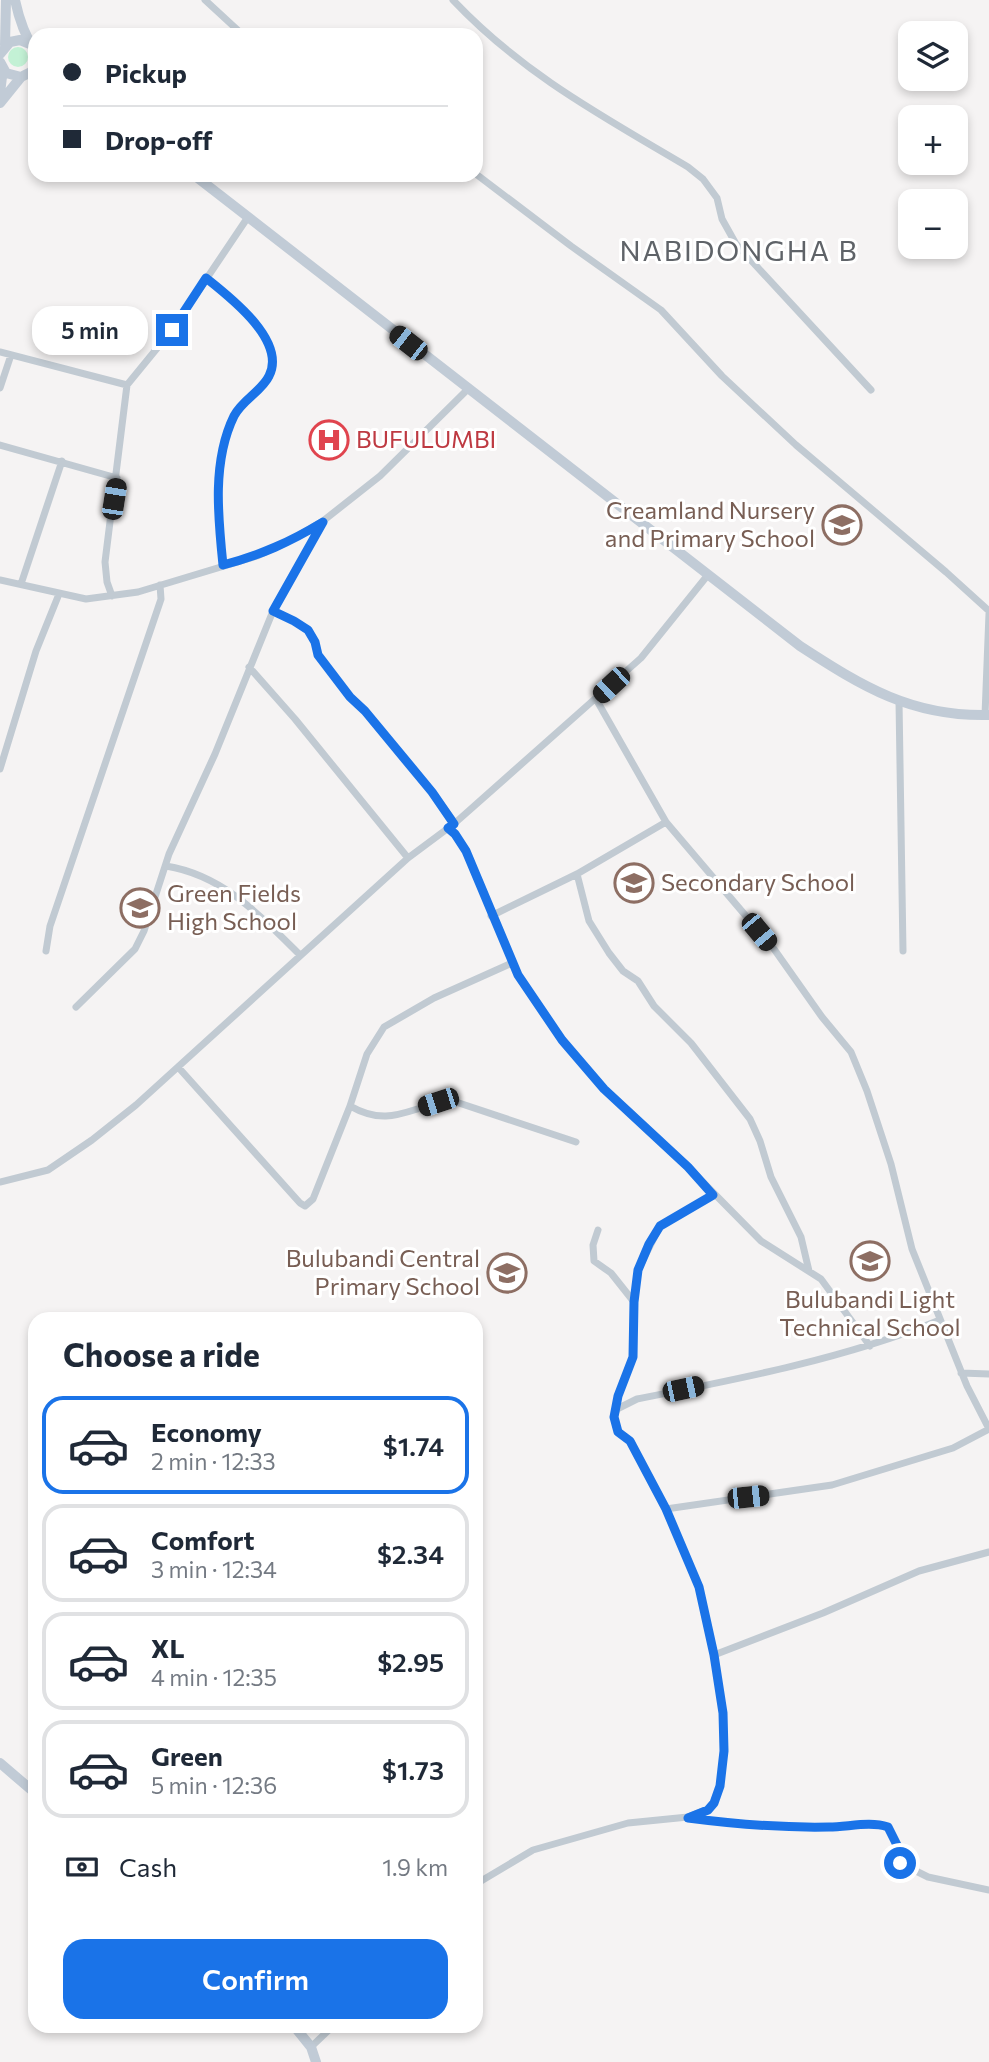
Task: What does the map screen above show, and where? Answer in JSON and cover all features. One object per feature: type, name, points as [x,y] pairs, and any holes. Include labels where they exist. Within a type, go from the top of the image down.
[{"type":"main road","points":[[2,50],[6,0]]},
{"type":"main road","points":[[15,0],[28,38]]},
{"type":"main road","points":[[2,50],[20,40],[28,45]]},
{"type":"main road","points":[[1,65],[11,76],[28,76]]},
{"type":"main road","points":[[0,93],[1,65]]},
{"type":"main road","points":[[0,103],[28,76]]},
{"type":"main road","points":[[203,182],[800,646],[852,680],[899,701],[927,711],[956,716],[987,715]]},
{"type":"main road","points":[[0,1763],[28,1787]]},
{"type":"main road","points":[[300,2033],[311,2047],[316,2062]]},
{"type":"street","points":[[205,0],[235,28]]},
{"type":"street","points":[[453,0],[482,28]]},
{"type":"street","points":[[483,28],[512,56],[544,80],[688,167],[703,179],[717,198],[722,219],[736,244],[871,390]]},
{"type":"street","points":[[483,179],[661,310],[722,376],[796,445],[947,572],[989,613],[987,715]]},
{"type":"street","points":[[112,596],[105,562],[127,385],[172,330],[248,217]]},
{"type":"street","points":[[206,278],[232,299],[267,338],[272,358],[269,378],[234,414],[226,439],[220,473],[218,510],[223,565]]},
{"type":"street","points":[[0,352],[127,385]]},
{"type":"street","points":[[0,388],[10,355]]},
{"type":"street","points":[[0,580],[86,599],[138,592],[257,556],[323,522],[380,477],[468,389]]},
{"type":"street","points":[[0,445],[117,478]]},
{"type":"street","points":[[21,584],[62,461]]},
{"type":"street","points":[[76,1007],[135,949],[144,931],[169,855],[215,754],[273,611],[323,522]]},
{"type":"street","points":[[0,1182],[48,1170],[136,1105],[408,858],[451,826],[641,658],[707,576]]},
{"type":"street","points":[[46,951],[54,913],[161,599],[160,585]]},
{"type":"street","points":[[0,769],[36,651],[59,594]]},
{"type":"street","points":[[273,611],[308,630],[318,655],[350,697],[365,711],[432,792],[466,851],[518,975],[562,1040],[604,1089],[688,1167],[761,1241],[826,1285],[870,1346]]},
{"type":"street","points":[[249,667],[408,858]]},
{"type":"street","points":[[596,699],[666,822],[774,949],[822,1017],[851,1052],[891,1164],[912,1250],[961,1373],[989,1429],[953,1448],[832,1485],[666,1509]]},
{"type":"street","points":[[899,701],[903,951]]},
{"type":"street","points":[[491,916],[577,874],[666,822]]},
{"type":"street","points":[[166,866],[190,870],[229,891],[265,920],[300,955]]},
{"type":"street","points":[[577,874],[589,921],[609,953],[623,971],[638,981],[654,1006],[691,1043],[750,1119],[771,1177],[801,1237],[809,1271]]},
{"type":"street","points":[[178,1067],[269,1170],[305,1206],[313,1199],[350,1106],[367,1054],[384,1027],[434,999],[512,963]]},
{"type":"street","points":[[350,1106],[370,1114],[386,1116],[401,1115],[438,1102],[453,1101],[576,1142]]},
{"type":"street","points":[[688,1818],[708,1810],[714,1803],[720,1786],[724,1751],[723,1713],[714,1655],[699,1587],[666,1509],[630,1441],[618,1432],[614,1417],[618,1396],[633,1357],[634,1302],[638,1270],[660,1226],[713,1195]]},
{"type":"street","points":[[598,1230],[593,1245],[594,1261],[611,1273],[634,1302]]},
{"type":"street","points":[[617,1409],[637,1399],[870,1346],[940,1320]]},
{"type":"street","points":[[961,1373],[989,1374]]},
{"type":"street","points":[[714,1655],[823,1614],[919,1571],[989,1552]]},
{"type":"street","points":[[483,1880],[533,1850],[628,1823],[688,1818],[731,1824],[828,1827],[880,1824],[888,1827],[897,1845],[900,1863],[928,1877],[989,1890]]},
{"type":"street","points":[[311,2047],[326,2033]]},
{"type":"green space","points":[[14,47],[22,47],[28,57],[22,67],[14,67],[8,61],[8,53]]},
{"type":"place","name":"BUFULUMBI","points":[[329,440]]},
{"type":"place","name":"Creamland Nursery and Primary School","points":[[842,525]]},
{"type":"place","name":"Secondary School","points":[[634,883]]},
{"type":"place","name":"Green Fields High School","points":[[140,908]]},
{"type":"place","name":"Bulubandi Light Technical School","points":[[870,1261]]},
{"type":"place","name":"Bulubandi Central Primary School","points":[[507,1273]]},
{"type":"district","name":"NABIDONGHA B","points":[[739,251]]},
{"type":"route","points":[[172,330],[206,278],[232,299],[267,338],[271,348],[272,368],[269,378],[234,414],[226,439],[220,473],[218,510],[223,565],[257,556],[323,522],[273,611],[308,630],[318,655],[350,697],[365,711],[432,792],[454,824],[448,828],[466,851],[518,975],[562,1040],[604,1089],[688,1167],[713,1195],[660,1226],[649,1244],[638,1270],[634,1302],[636,1314],[633,1357],[618,1396],[614,1417],[618,1432],[630,1441],[666,1509],[699,1587],[714,1655],[723,1713],[724,1751],[720,1786],[714,1803],[708,1810],[688,1818],[731,1824],[828,1827],[880,1824],[888,1827],[897,1845],[900,1863]]}]
